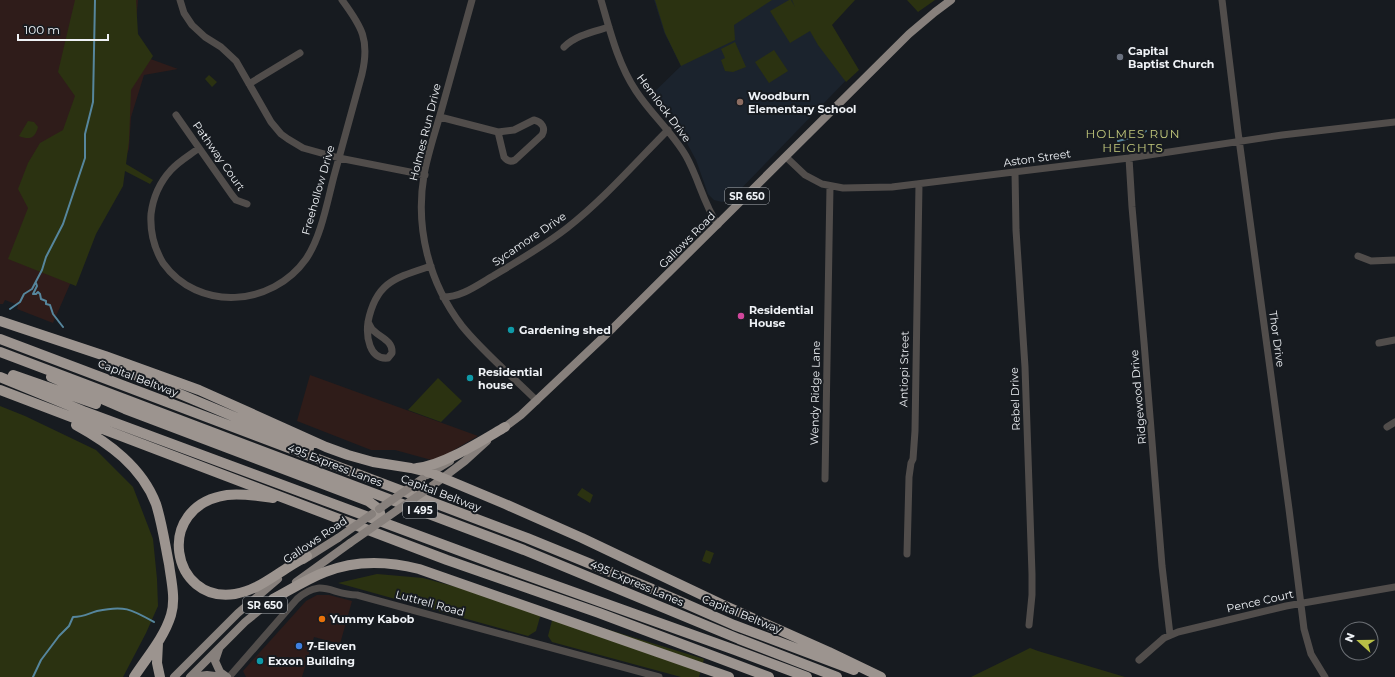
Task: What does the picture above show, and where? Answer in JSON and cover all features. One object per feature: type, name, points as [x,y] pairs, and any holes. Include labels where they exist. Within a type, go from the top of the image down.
[{"type":"highway","points":[[0,321],[105,356],[199,390],[326,447],[348,455],[373,462],[431,473],[582,538],[738,612],[829,652],[881,677]]},
{"type":"highway","points":[[28,330],[527,538]]},
{"type":"highway","name":"Capital Beltway","points":[[0,339],[527,538],[652,589],[734,625],[871,677]]},
{"type":"highway","points":[[0,353],[71,387],[365,503],[375,511],[382,520]]},
{"type":"highway","name":"495 Express Lanes","points":[[0,353],[524,550],[739,639],[837,677]]},
{"type":"highway","points":[[0,371],[96,404],[365,503]]},
{"type":"highway","name":"I 495","points":[[0,377],[83,410],[483,560],[807,677]]},
{"type":"highway","points":[[0,390],[447,560],[599,613],[769,677]]},
{"type":"highway","points":[[29,402],[75,424],[108,444],[135,470],[149,490],[156,504],[165,542],[172,586],[173,606],[171,615],[158,641],[134,677]]},
{"type":"highway","points":[[411,468],[425,467],[439,462],[505,427]]},
{"type":"highway","points":[[293,502],[236,494],[226,495],[207,502],[193,511],[185,521],[179,537],[179,556],[188,576],[196,584],[210,592],[221,594],[233,594],[258,587],[308,556]]},
{"type":"highway","points":[[273,599],[325,572],[346,566],[369,563],[404,565],[729,677]]},
{"type":"highway","points":[[158,641],[157,663],[160,677]]},
{"type":"main road","name":"Gallows Road","points":[[190,677],[245,622],[273,599],[465,462],[486,442],[537,401],[718,225],[909,34],[951,0]]},
{"type":"main road","name":"Gallows Road","points":[[174,677],[243,608],[267,587],[308,556],[338,538],[431,473],[486,442]]},
{"type":"main road","points":[[222,644],[216,655],[215,661],[220,672],[228,677]]},
{"type":"main road","points":[[190,677],[207,675],[223,677]]},
{"type":"street","points":[[180,0],[184,13],[192,25],[205,37],[230,54],[271,122],[281,134],[303,148],[339,158],[424,175]]},
{"type":"street","name":"Holmes Run Drive","points":[[472,0],[424,175],[422,191],[422,222],[425,246],[430,266],[443,297],[452,311],[471,336],[537,401]]},
{"type":"street","name":"Hemlock Drive","points":[[601,0],[621,64],[646,105],[668,130],[685,156],[696,175],[706,206],[718,225]]},
{"type":"street","name":"Thor Drive","points":[[1222,0],[1304,629],[1309,650],[1316,665],[1325,677]]},
{"type":"street","name":"Freehollow Drive","points":[[200,148],[176,165],[160,185],[152,207],[151,218],[152,237],[156,250],[175,277],[200,292],[223,297],[246,296],[267,290],[285,280],[301,265],[312,248],[317,236],[362,74],[366,53],[362,32],[359,24],[344,1]]},
{"type":"street","points":[[564,47],[579,36],[609,27]]},
{"type":"street","points":[[249,84],[300,53]]},
{"type":"street","name":"Pathway Court","points":[[176,115],[232,195],[236,200],[247,204]]},
{"type":"street","points":[[440,118],[498,132],[514,130],[534,120],[541,123],[544,130],[542,135],[515,160],[512,161],[505,158],[498,132]]},
{"type":"street","name":"Aston Street","points":[[786,156],[805,175],[815,181],[830,186],[843,188],[884,188],[1129,158],[1240,141],[1395,122]]},
{"type":"street","name":"Sycamore Drive","points":[[443,297],[462,294],[524,258],[567,228],[594,204],[668,130]]},
{"type":"street","name":"Ridgewood Drive","points":[[1129,158],[1162,566],[1170,635]]},
{"type":"street","name":"Rebel Drive","points":[[1015,172],[1016,222],[1025,367],[1032,574],[1032,595],[1029,626]]},
{"type":"street","name":"Antiopi Street","points":[[907,554],[909,477],[913,458],[914,437],[919,184]]},
{"type":"street","name":"Wendy Ridge Lane","points":[[825,479],[830,186]]},
{"type":"street","points":[[1358,256],[1371,261],[1395,260]]},
{"type":"street","points":[[368,322],[374,331],[384,338],[391,346],[392,353],[388,358],[385,359],[380,357],[372,350],[367,338],[368,322],[373,302],[383,288],[400,276],[430,266]]},
{"type":"street","points":[[1379,343],[1395,340]]},
{"type":"street","points":[[1387,427],[1395,422]]},
{"type":"street","name":"Luttrell Road","points":[[228,677],[297,599],[308,590],[319,587],[357,595],[659,677]]},
{"type":"street","name":"Pence Court","points":[[1139,660],[1170,635],[1178,632],[1301,603],[1395,587]]},
{"type":"shaded area","points":[[0,0],[138,0],[135,34],[145,57],[178,69],[144,75],[131,117],[129,149],[53,323],[17,309],[18,305],[5,300],[3,304],[0,304]]},
{"type":"shaded area","name":"Woodburn Elementary School","points":[[654,0],[847,0],[819,25],[857,69],[731,199],[722,202],[714,200],[708,194],[696,160],[682,134],[681,130],[683,127],[673,116],[667,117],[650,96],[681,66],[664,32]]},
{"type":"shaded area","points":[[310,375],[478,436],[435,461],[395,450],[371,450],[297,421]]},
{"type":"shaded area","points":[[317,595],[329,595],[352,601],[340,644],[314,637],[302,677],[246,677],[243,671],[306,601]]},
{"type":"green space","points":[[75,0],[136,0],[138,34],[153,56],[131,90],[129,141],[126,164],[153,180],[150,184],[125,171],[123,186],[96,234],[76,286],[8,259],[28,208],[18,189],[28,163],[40,143],[63,130],[75,96],[58,72]]},
{"type":"green space","points":[[655,0],[772,0],[734,25],[735,40],[681,66],[665,33]]},
{"type":"green space","points":[[791,0],[795,7],[792,0],[855,0],[832,25],[859,70],[846,82],[818,45],[810,31],[790,43],[770,11]]},
{"type":"green space","points":[[907,0],[935,0],[918,12]]},
{"type":"green space","points":[[735,42],[746,67],[733,72],[725,71],[721,60],[725,58],[721,49]]},
{"type":"green space","points":[[774,50],[788,71],[769,83],[755,62]]},
{"type":"green space","points":[[209,75],[217,82],[212,87],[205,79]]},
{"type":"green space","points":[[28,121],[34,122],[38,127],[37,131],[31,138],[19,136]]},
{"type":"green space","points":[[438,378],[462,401],[441,422],[408,410]]},
{"type":"green space","points":[[0,406],[25,416],[96,450],[133,487],[153,539],[158,606],[123,677],[0,677]]},
{"type":"green space","points":[[582,488],[593,495],[590,503],[577,495]]},
{"type":"green space","points":[[706,550],[714,553],[710,564],[702,561]]},
{"type":"green space","points":[[377,574],[423,578],[542,610],[536,631],[528,636],[338,583]]},
{"type":"green space","points":[[554,613],[704,659],[699,677],[681,677],[552,642],[548,636]]},
{"type":"green space","points":[[1030,648],[1038,651],[1125,677],[971,677]]},
{"type":"waterway","points":[[10,309],[20,302],[24,294],[32,289],[42,270],[46,257],[63,224],[85,158],[85,134],[93,102],[95,0]]},
{"type":"waterway","points":[[1118,141],[1138,136],[1146,131]]},
{"type":"waterway","points":[[36,283],[37,286],[33,294],[38,292],[40,294],[41,299],[46,301],[46,304],[50,305],[53,314],[63,327]]},
{"type":"waterway","points":[[33,677],[41,660],[59,636],[69,626],[73,617],[83,616],[106,609],[121,608],[133,611],[154,622]]},
{"type":"place","name":"Capital Baptist Church","points":[[1120,57]]},
{"type":"place","name":"Woodburn Elementary School","points":[[740,102]]},
{"type":"place","name":"Residential House","points":[[741,316]]},
{"type":"place","name":"Gardening shed","points":[[511,330]]},
{"type":"place","name":"Residential house","points":[[470,378]]},
{"type":"place","name":"Yummy Kabob","points":[[322,619]]},
{"type":"place","name":"7-Eleven","points":[[299,646]]},
{"type":"place","name":"Exxon Building","points":[[260,661]]},
{"type":"district","name":"HOLMES RUN HEIGHTS","points":[[1133,141]]}]
